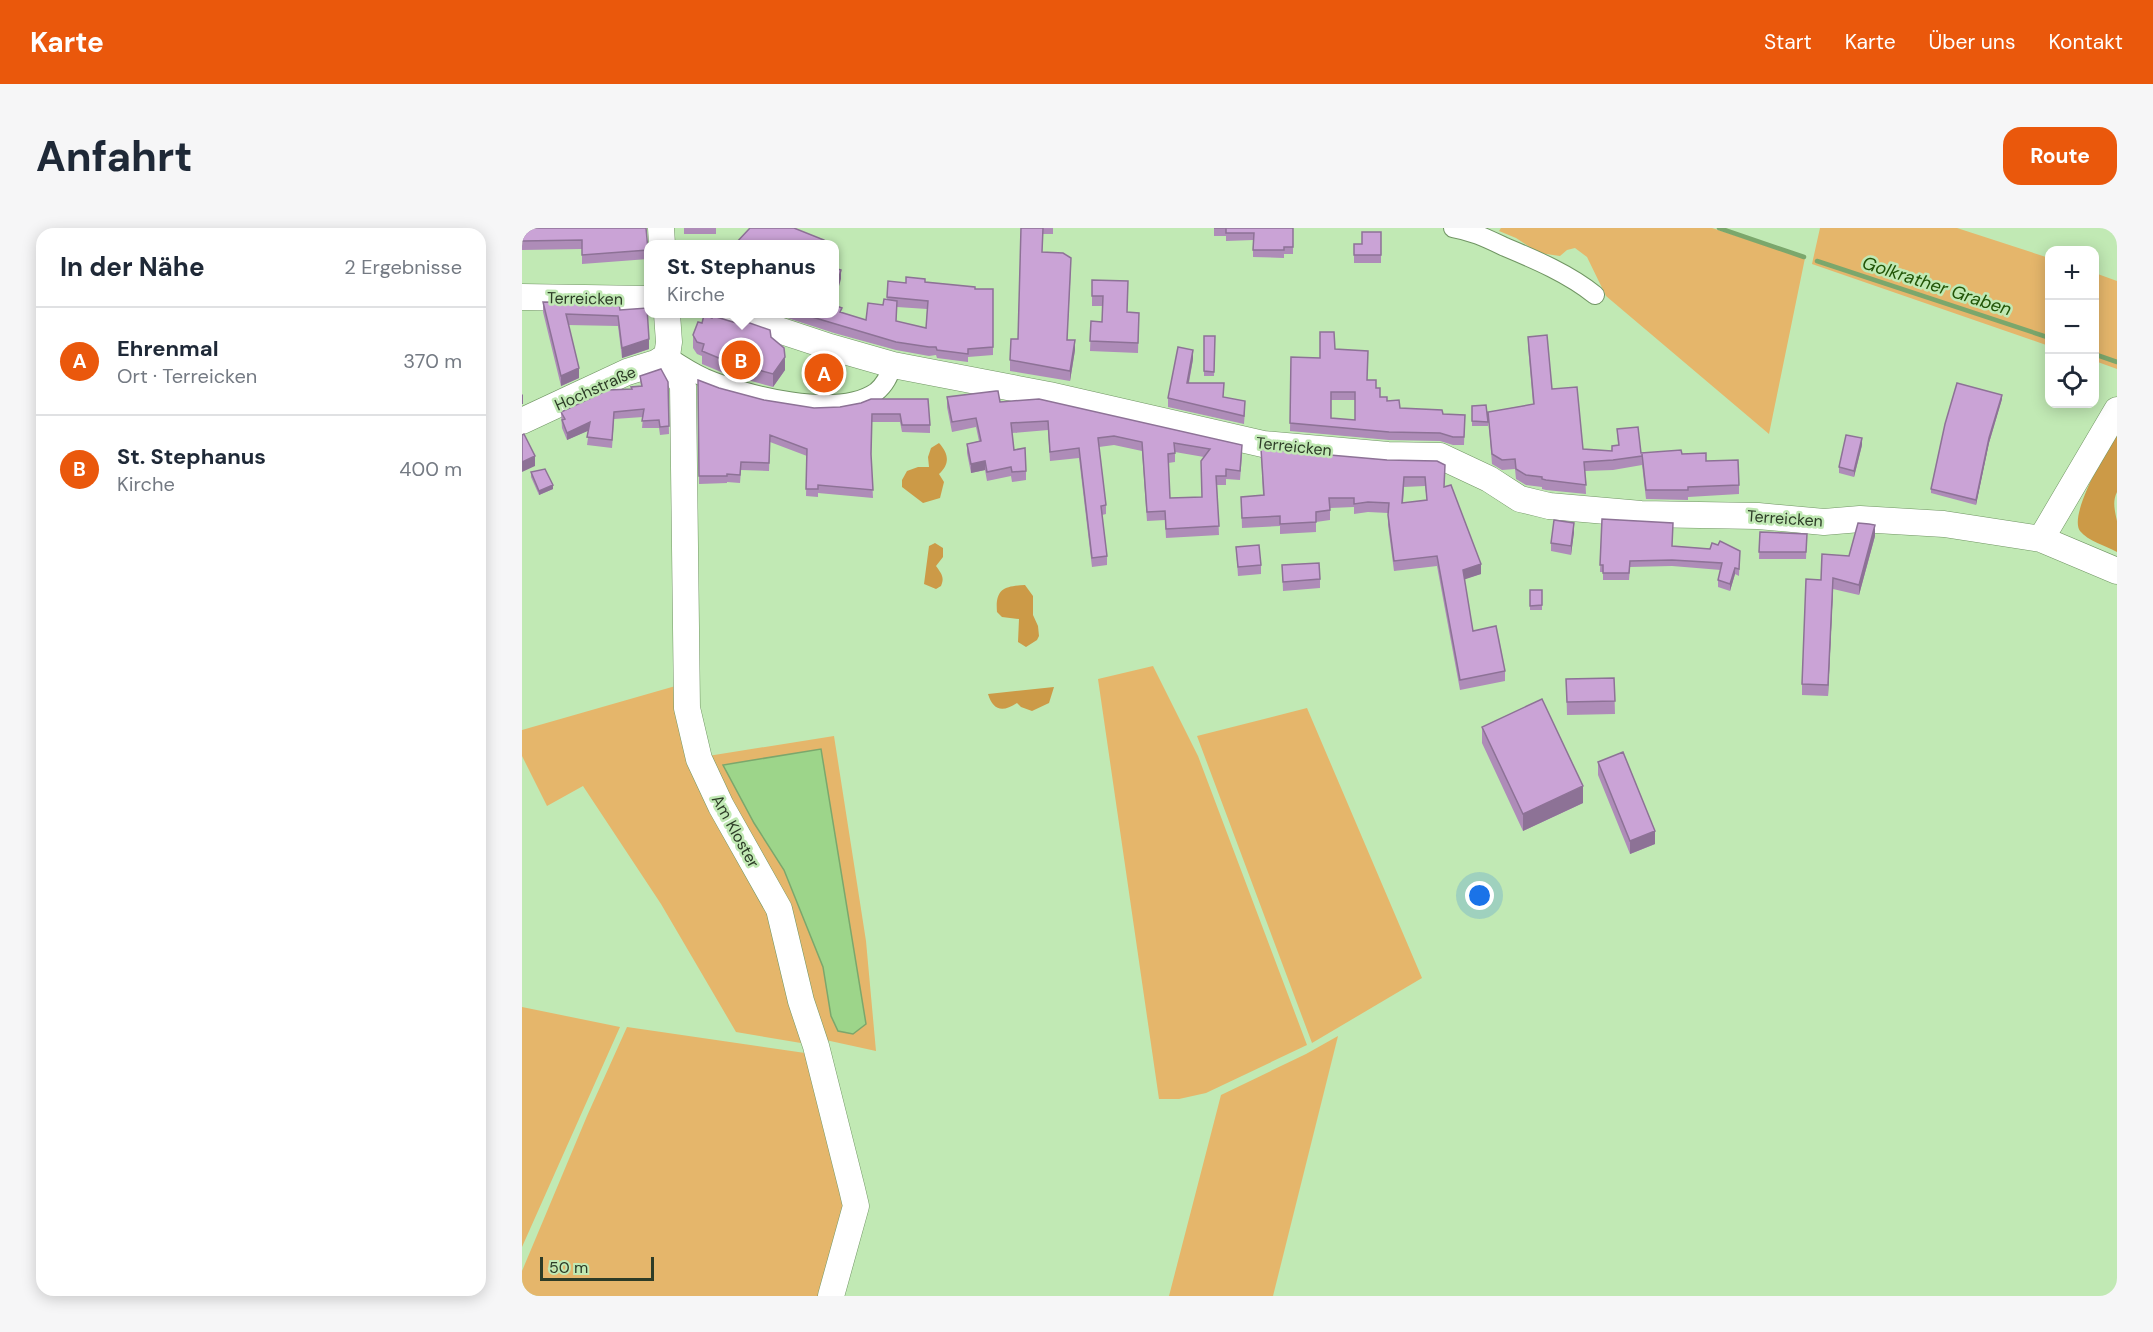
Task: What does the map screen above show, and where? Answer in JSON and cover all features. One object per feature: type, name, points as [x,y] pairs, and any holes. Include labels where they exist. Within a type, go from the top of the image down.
[{"type":"main road","name":"Terreicken","points":[[522,297],[644,299]]},
{"type":"main road","points":[[667,318],[669,342],[667,356]]},
{"type":"main road","name":"Terreicken","points":[[742,318],[893,365],[1049,395],[1263,444],[1388,455],[1440,456],[1489,479],[1520,499],[1549,506],[1641,514],[1758,516],[1824,522],[1860,519],[1944,524],[2041,539]]},
{"type":"main road","name":"Hochstraße","points":[[522,421],[627,372],[656,363],[667,356]]},
{"type":"main road","name":"Am Kloster","points":[[667,356],[683,386],[689,717],[699,759],[721,806],[779,909],[801,1001],[816,1046],[852,1189],[856,1206],[831,1296]]},
{"type":"main road","points":[[2117,410],[2041,539],[2117,571]]},
{"type":"street","points":[[1453,228],[1466,230],[1523,255],[1578,281],[1595,295]]},
{"type":"street","points":[[667,356],[689,370],[736,388],[790,402],[817,404],[852,401],[875,392],[884,385],[893,365]]},
{"type":"shaded area","points":[[1501,228],[1712,228],[1805,258],[1769,434],[1606,296],[1587,257],[1575,248],[1567,250],[1560,256],[1539,253],[1516,238],[1499,231]]},
{"type":"shaded area","points":[[1820,228],[1957,228],[2045,257],[2045,345],[1812,264]]},
{"type":"shaded area","points":[[2099,274],[2117,281],[2117,369],[2099,362]]},
{"type":"shaded area","points":[[2117,432],[2117,492],[2114,503],[2117,521],[2117,552],[2083,535],[2078,523],[2084,497]]},
{"type":"shaded area","points":[[939,443],[947,459],[939,474],[944,482],[940,498],[923,503],[902,487],[902,480],[907,471],[918,467],[929,467],[928,457],[931,448]]},
{"type":"shaded area","points":[[935,543],[943,548],[943,557],[936,566],[943,580],[941,586],[936,589],[924,584],[929,546]]},
{"type":"shaded area","points":[[1025,585],[1033,596],[1033,615],[1039,636],[1026,647],[1018,642],[1019,619],[1002,617],[997,612],[998,598],[1002,590],[1011,586]]},
{"type":"shaded area","points":[[1153,666],[1198,756],[1307,1045],[1206,1093],[1179,1099],[1159,1099],[1098,679]]},
{"type":"shaded area","points":[[679,685],[774,914],[801,1043],[736,1032],[661,904],[583,786],[547,806],[522,756],[522,730]]},
{"type":"shaded area","points":[[1054,687],[1049,703],[1032,711],[1017,703],[1003,709],[995,707],[988,694]]},
{"type":"shaded area","points":[[1307,708],[1422,978],[1312,1043],[1197,736]]},
{"type":"shaded area","points":[[834,736],[866,941],[876,1051],[821,1039],[708,756]]},
{"type":"shaded area","points":[[821,749],[866,1024],[853,1034],[838,1031],[831,1016],[823,967],[784,870],[754,823],[723,765]]},
{"type":"shaded area","points":[[522,1007],[620,1027],[522,1247]]},
{"type":"shaded area","points":[[627,1027],[812,1054],[849,1213],[823,1296],[522,1296],[522,1271]]},
{"type":"shaded area","points":[[1338,1036],[1273,1296],[1169,1296],[1221,1095]]},
{"type":"building","points":[[522,228],[646,228],[647,240],[644,240],[644,250],[582,255],[582,240],[522,241]]},
{"type":"building","points":[[750,228],[794,228],[824,240],[739,240]]},
{"type":"building","points":[[1021,228],[1043,228],[1042,252],[1063,253],[1071,258],[1067,340],[1075,340],[1070,371],[1010,360],[1011,339],[1018,339]]},
{"type":"building","points":[[1226,228],[1293,228],[1293,247],[1284,247],[1284,250],[1253,250],[1254,233],[1226,233]]},
{"type":"building","points":[[1362,232],[1381,232],[1381,255],[1354,255],[1354,244],[1362,244]]},
{"type":"building","points":[[906,277],[925,279],[925,282],[975,287],[975,289],[993,289],[993,347],[968,349],[968,354],[937,350],[936,347],[896,342],[815,318],[839,318],[839,307],[842,308],[840,312],[866,320],[868,303],[883,305],[884,299],[897,301],[896,321],[926,328],[928,301],[887,297],[888,281],[906,283]]},
{"type":"building","points":[[1092,280],[1128,281],[1127,312],[1139,313],[1138,343],[1090,341],[1091,321],[1102,322],[1103,296],[1092,296]]},
{"type":"building","points":[[543,302],[619,303],[620,310],[644,308],[644,318],[648,318],[649,339],[622,348],[618,316],[566,314],[579,368],[561,376]]},
{"type":"building","points":[[703,318],[720,318],[743,325],[744,321],[770,330],[771,337],[784,348],[785,357],[773,374],[726,361],[702,351],[704,344],[697,342],[693,335],[698,322],[702,323]]},
{"type":"building","points":[[1320,332],[1334,332],[1335,349],[1368,351],[1367,380],[1376,380],[1376,388],[1380,388],[1380,397],[1387,397],[1387,401],[1399,400],[1400,408],[1442,410],[1443,414],[1465,415],[1464,437],[1453,437],[1440,433],[1389,432],[1290,423],[1291,357],[1320,358]],"holes":[[[1331,392],[1355,392],[1355,420],[1331,418]]]},
{"type":"building","points":[[1547,335],[1552,389],[1577,387],[1583,449],[1612,451],[1612,446],[1619,445],[1617,429],[1638,427],[1641,453],[1681,450],[1682,454],[1706,453],[1706,461],[1738,460],[1739,485],[1688,487],[1688,490],[1646,490],[1642,454],[1642,456],[1613,460],[1584,462],[1586,485],[1546,480],[1542,477],[1526,475],[1516,469],[1515,459],[1502,460],[1492,454],[1488,412],[1534,404],[1528,337]]},
{"type":"building","points":[[1204,336],[1215,336],[1214,372],[1204,371]]},
{"type":"building","points":[[1178,347],[1193,350],[1187,383],[1224,383],[1223,397],[1245,401],[1244,416],[1168,398]]},
{"type":"building","points":[[661,369],[668,382],[669,426],[660,427],[659,420],[642,421],[644,409],[614,412],[612,440],[587,437],[590,422],[567,433],[562,420],[565,419],[561,412],[608,390],[632,389],[631,387],[642,386],[640,376]]},
{"type":"building","points":[[698,380],[764,400],[814,408],[840,407],[871,399],[928,399],[930,425],[902,425],[900,414],[872,414],[873,490],[818,485],[818,489],[806,489],[807,449],[770,435],[769,463],[741,462],[740,475],[699,476]]},
{"type":"building","points":[[1957,383],[2002,395],[1989,438],[1976,500],[1931,489],[1945,424]]},
{"type":"building","points":[[998,391],[1000,402],[1039,399],[1242,445],[1240,471],[1226,469],[1226,476],[1216,476],[1219,526],[1166,529],[1165,511],[1147,512],[1142,442],[1114,436],[1098,438],[1106,505],[1101,506],[1107,556],[1092,558],[1079,448],[1050,452],[1048,421],[1011,423],[1014,450],[1025,448],[1026,471],[1012,472],[1011,467],[987,472],[985,461],[971,464],[967,444],[981,441],[976,418],[952,422],[947,397]],"holes":[[[1174,443],[1210,449],[1201,461],[1202,497],[1170,498],[1168,454],[1175,453]]]},
{"type":"building","points":[[1486,405],[1488,422],[1472,421],[1472,406]]},
{"type":"building","points":[[524,434],[535,456],[522,462],[522,435]]},
{"type":"building","points":[[1846,435],[1862,438],[1854,471],[1839,467]]},
{"type":"building","points":[[1261,449],[1387,460],[1437,461],[1445,465],[1444,487],[1451,485],[1481,564],[1463,570],[1473,631],[1496,626],[1505,671],[1460,680],[1437,556],[1394,561],[1388,515],[1389,503],[1354,504],[1354,498],[1329,498],[1330,510],[1316,512],[1316,522],[1280,524],[1280,516],[1242,518],[1241,497],[1264,495]],"holes":[[[1404,477],[1425,477],[1427,500],[1402,503]]]},
{"type":"building","points":[[545,469],[553,485],[539,491],[531,472]]},
{"type":"building","points":[[1602,519],[1673,523],[1672,546],[1710,549],[1712,543],[1718,545],[1720,541],[1740,551],[1739,569],[1735,568],[1730,584],[1718,580],[1722,563],[1672,560],[1630,561],[1629,573],[1603,573],[1603,565],[1600,565]]},
{"type":"building","points":[[1554,520],[1574,523],[1571,546],[1551,543]]},
{"type":"building","points":[[1858,523],[1875,525],[1859,585],[1833,578],[1828,685],[1802,684],[1806,579],[1821,580],[1822,554],[1849,556]]},
{"type":"building","points":[[1760,532],[1807,534],[1806,552],[1759,552]]},
{"type":"building","points":[[1259,545],[1261,565],[1238,567],[1236,547]]},
{"type":"building","points":[[1319,563],[1320,579],[1283,582],[1282,565]]},
{"type":"building","points":[[1530,590],[1542,590],[1542,605],[1530,606]]},
{"type":"building","points":[[1614,678],[1615,701],[1567,702],[1566,679]]},
{"type":"building","points":[[1542,699],[1583,786],[1523,814],[1482,727]]},
{"type":"building","points":[[1623,752],[1655,831],[1630,841],[1598,762]]},
{"type":"waterway","name":"Golkrather Graben","points":[[1719,228],[1804,257]]},
{"type":"waterway","name":"Golkrather Graben","points":[[1817,261],[2045,336]]},
{"type":"waterway","name":"Golkrather Graben","points":[[2099,356],[2117,362]]},
{"type":"place","name":"St. Stephanus","points":[[741,360]]},
{"type":"place","name":"Ehrenmal","points":[[824,373]]}]
